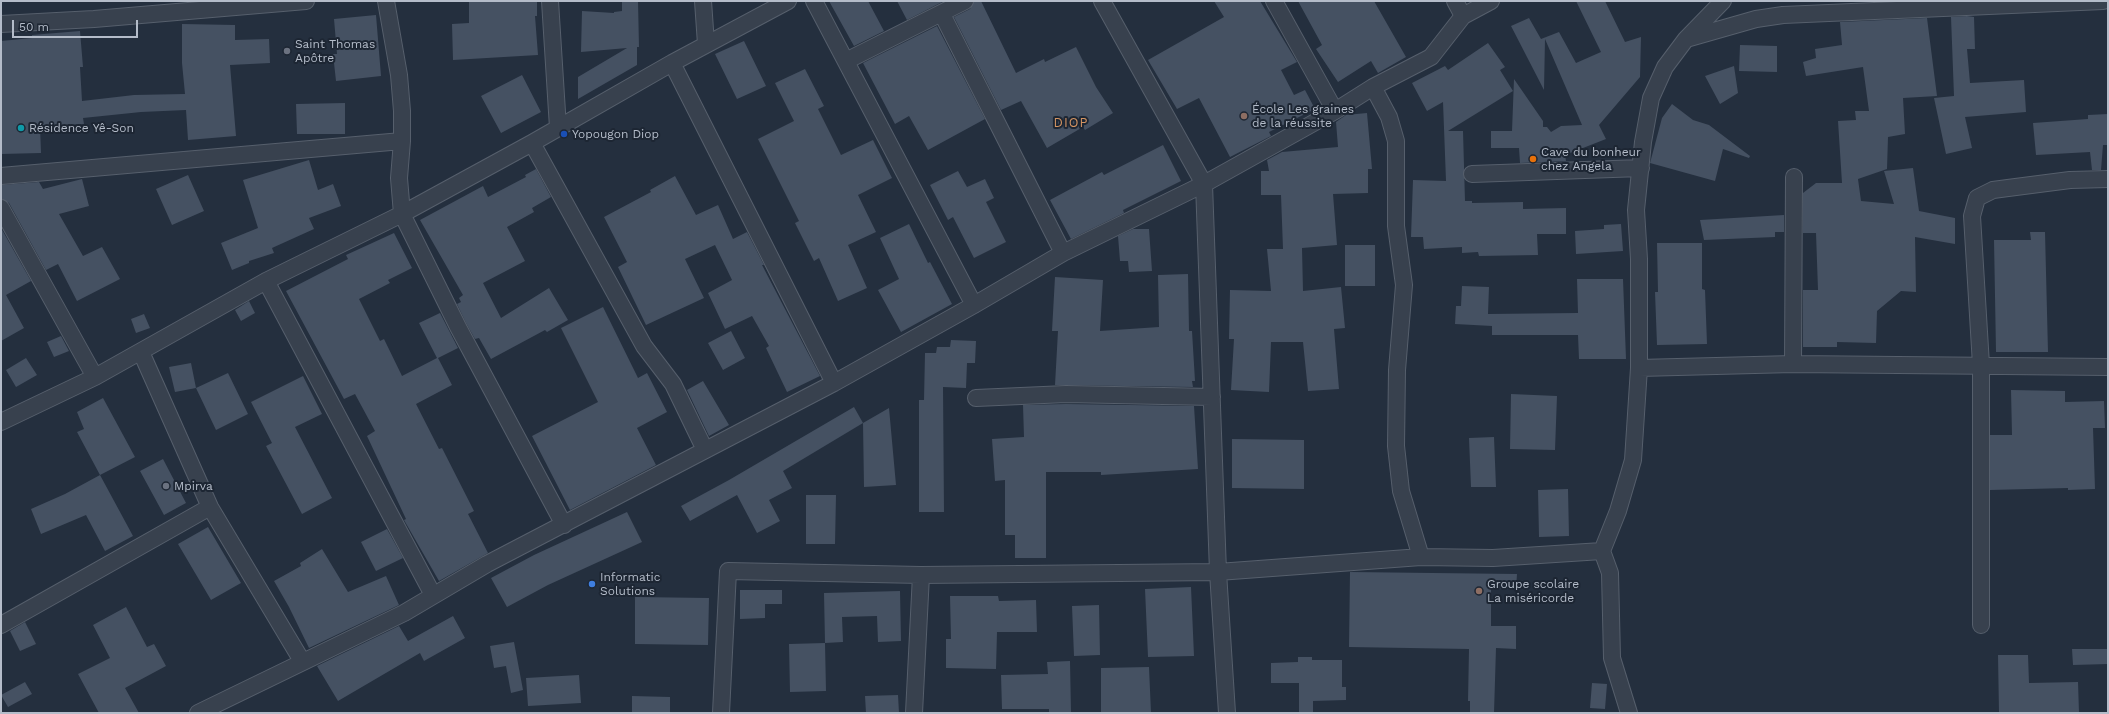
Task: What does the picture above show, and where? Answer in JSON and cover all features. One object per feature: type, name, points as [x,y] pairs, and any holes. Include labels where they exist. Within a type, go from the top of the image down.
[{"type":"street","points":[[1,24],[94,19],[306,1]]},
{"type":"street","points":[[386,1],[399,75],[402,141],[399,178],[402,214],[458,327],[564,525]]},
{"type":"street","points":[[550,1],[558,128]]},
{"type":"street","points":[[703,1],[706,44]]},
{"type":"street","points":[[1,422],[95,378],[266,281],[402,214],[532,143],[706,44],[788,1]]},
{"type":"street","points":[[814,1],[974,305]]},
{"type":"street","points":[[846,61],[942,14],[965,1]]},
{"type":"street","points":[[1102,1],[1204,184],[1218,572],[1227,713]]},
{"type":"street","points":[[1274,1],[1335,111]]},
{"type":"street","points":[[1455,1],[1463,16]]},
{"type":"street","points":[[198,713],[302,661],[404,613],[487,564],[834,383],[974,305],[1063,253],[1204,184],[1335,111],[1373,87],[1431,58],[1463,16],[1492,1]]},
{"type":"street","points":[[1629,713],[1612,658],[1610,573],[1602,551],[1618,511],[1633,460],[1639,368],[1640,259],[1636,210],[1640,168],[1651,98],[1665,67],[1686,39],[1724,1]]},
{"type":"street","points":[[1686,39],[1756,19],[1783,16],[2103,1]]},
{"type":"street","points":[[942,14],[1063,253]]},
{"type":"street","points":[[672,63],[834,383]]},
{"type":"street","points":[[1373,87],[1389,117],[1396,141],[1396,226],[1404,285],[1397,370],[1396,446],[1401,491],[1421,557]]},
{"type":"street","points":[[1,176],[402,141]]},
{"type":"street","points":[[532,143],[644,346],[673,384],[706,450]]},
{"type":"street","points":[[1472,174],[1640,168]]},
{"type":"street","points":[[1793,364],[1794,177]]},
{"type":"street","points":[[1981,625],[1981,365],[1972,216],[1976,198],[1993,190],[2070,180],[2108,179]]},
{"type":"street","points":[[1,208],[95,378]]},
{"type":"street","points":[[266,281],[433,595]]},
{"type":"street","points":[[141,352],[210,507],[302,661]]},
{"type":"street","points":[[1639,368],[1793,364],[2108,367]]},
{"type":"street","points":[[976,398],[1066,394],[1212,397]]},
{"type":"street","points":[[1,625],[210,507]]},
{"type":"street","points":[[721,713],[728,571],[921,575],[1218,572],[1421,557],[1493,558],[1602,551]]},
{"type":"street","points":[[914,713],[921,575]]},
{"type":"building","points":[[469,1],[537,1],[537,16],[535,16],[538,55],[453,60],[452,24],[469,23]]},
{"type":"building","points":[[622,1],[638,1],[639,47],[637,47],[637,65],[578,99],[578,77],[627,48],[581,52],[582,11],[614,13],[622,11]]},
{"type":"building","points":[[829,1],[868,1],[884,31],[854,46]]},
{"type":"building","points":[[897,1],[944,1],[907,20]]},
{"type":"building","points":[[974,1],[981,1],[1016,73],[1044,59],[1045,62],[1076,47],[1096,87],[1113,113],[1085,130],[1083,127],[1047,148],[1021,101],[1001,110],[954,17],[970,9]]},
{"type":"building","points":[[1214,1],[1260,1],[1297,62],[1281,70],[1294,95],[1305,90],[1315,109],[1269,132],[1271,136],[1230,157],[1199,98],[1177,109],[1148,60],[1224,17]]},
{"type":"building","points":[[1298,1],[1374,1],[1406,57],[1378,73],[1371,61],[1338,82],[1316,49],[1322,45]]},
{"type":"building","points":[[1576,1],[1605,1],[1625,42],[1641,37],[1640,77],[1599,125],[1606,139],[1565,155],[1566,161],[1520,163],[1519,148],[1491,148],[1491,131],[1512,131],[1514,79],[1543,121],[1543,127],[1547,127],[1551,132],[1561,126],[1582,125],[1545,39],[1544,90],[1511,26],[1529,18],[1541,39],[1559,32],[1576,63],[1601,52]]},
{"type":"building","points":[[376,15],[381,76],[336,81],[333,54],[337,54],[334,19]]},
{"type":"building","points":[[1951,17],[1974,17],[1975,49],[1967,49],[1970,83],[2024,80],[2026,112],[1965,117],[1972,148],[1946,154],[1934,98],[1954,96]]},
{"type":"building","points":[[1927,18],[1937,96],[1903,98],[1905,134],[1888,137],[1887,169],[1858,179],[1861,201],[1894,204],[1884,171],[1913,168],[1919,211],[1955,218],[1955,244],[1915,237],[1916,292],[1901,291],[1877,311],[1876,343],[1837,342],[1837,347],[1803,347],[1803,290],[1818,290],[1816,233],[1803,233],[1803,193],[1816,183],[1842,183],[1838,121],[1856,120],[1855,111],[1869,111],[1863,67],[1806,76],[1803,62],[1816,58],[1815,49],[1842,45],[1840,22]]},
{"type":"building","points":[[182,24],[235,25],[235,40],[269,39],[270,63],[230,65],[236,136],[188,140],[186,110],[141,112],[83,118],[84,124],[40,126],[41,153],[1,154],[1,41],[32,38],[32,35],[80,31],[83,67],[80,67],[82,101],[134,95],[185,94],[182,63]]},
{"type":"building","points":[[937,26],[985,119],[928,150],[909,116],[895,124],[863,63]]},
{"type":"building","points":[[744,41],[766,86],[737,99],[715,54]]},
{"type":"building","points":[[1488,43],[1505,67],[1500,70],[1513,91],[1448,131],[1463,131],[1465,201],[1472,201],[1472,203],[1523,202],[1523,209],[1566,208],[1566,234],[1537,234],[1538,255],[1479,256],[1478,252],[1462,253],[1462,247],[1424,249],[1423,237],[1411,237],[1413,180],[1446,181],[1443,102],[1427,111],[1412,83],[1445,66],[1448,70]]},
{"type":"building","points":[[1740,45],[1777,46],[1777,72],[1739,71]]},
{"type":"building","points":[[1734,66],[1738,93],[1720,104],[1705,76]]},
{"type":"building","points":[[805,69],[824,106],[818,109],[841,155],[873,140],[892,178],[858,195],[876,232],[848,245],[867,288],[838,301],[819,258],[814,261],[795,223],[799,221],[758,139],[794,121],[775,83]]},
{"type":"building","points":[[522,75],[541,112],[501,133],[481,96]]},
{"type":"building","points":[[345,103],[345,134],[297,134],[296,104]]},
{"type":"building","points":[[1672,104],[1693,120],[1709,125],[1750,156],[1749,158],[1723,149],[1715,181],[1650,163],[1662,118]]},
{"type":"building","points":[[1367,113],[1372,169],[1368,169],[1368,193],[1333,194],[1337,245],[1302,248],[1303,291],[1341,287],[1345,328],[1334,329],[1339,389],[1308,391],[1303,342],[1271,342],[1269,392],[1231,390],[1234,339],[1229,339],[1230,290],[1271,291],[1267,249],[1283,249],[1281,195],[1261,195],[1261,171],[1269,171],[1267,160],[1282,152],[1338,147],[1336,122],[1346,115]]},
{"type":"building","points":[[2108,114],[2108,145],[2103,145],[2101,170],[2092,170],[2090,152],[2036,155],[2033,123],[2088,119],[2088,115]]},
{"type":"building","points":[[1163,145],[1181,181],[1123,210],[1124,213],[1071,239],[1050,200],[1102,172],[1104,175]]},
{"type":"building","points":[[309,160],[318,190],[333,184],[341,206],[309,218],[314,229],[272,248],[274,253],[249,261],[249,263],[232,270],[221,243],[258,228],[243,180]]},
{"type":"building","points":[[536,169],[551,197],[532,208],[534,212],[507,227],[525,261],[483,283],[501,318],[549,288],[568,320],[547,332],[545,330],[491,359],[479,338],[475,339],[466,323],[457,304],[461,302],[459,298],[463,295],[420,220],[483,186],[488,197],[526,177],[525,175]]},
{"type":"building","points":[[958,171],[967,187],[985,179],[994,198],[986,202],[1006,242],[974,258],[953,217],[948,220],[930,185]]},
{"type":"building","points":[[188,175],[204,211],[172,225],[156,189]]},
{"type":"building","points":[[675,176],[696,215],[718,205],[733,239],[747,232],[764,265],[762,265],[820,376],[787,392],[766,348],[769,346],[752,316],[725,329],[708,293],[732,280],[715,245],[685,259],[704,298],[646,325],[618,267],[627,262],[604,217],[651,192],[650,190]]},
{"type":"building","points":[[82,179],[89,206],[59,214],[83,256],[102,247],[120,279],[77,301],[58,264],[46,270],[9,203],[1,199],[1,185],[39,182],[43,189]]},
{"type":"building","points":[[1784,215],[1784,232],[1775,232],[1775,237],[1704,240],[1700,220]]},
{"type":"building","points":[[909,224],[928,263],[930,262],[952,304],[901,332],[878,290],[899,279],[880,238]]},
{"type":"building","points":[[1621,224],[1623,251],[1576,254],[1575,231],[1604,229],[1604,225]]},
{"type":"building","points":[[1,228],[31,281],[6,295],[24,328],[1,341]]},
{"type":"building","points":[[1133,229],[1149,229],[1152,271],[1129,272],[1128,261],[1120,261],[1118,236]]},
{"type":"building","points":[[2030,232],[2045,232],[2048,352],[1996,352],[1994,240],[2031,240]]},
{"type":"building","points":[[394,233],[412,268],[388,280],[390,283],[359,299],[380,341],[384,339],[402,376],[437,358],[419,323],[440,313],[458,348],[438,358],[452,385],[416,404],[439,449],[442,448],[474,511],[468,514],[488,553],[439,581],[404,520],[406,519],[367,436],[375,431],[355,394],[344,399],[286,291],[348,259],[346,255]]},
{"type":"building","points":[[1657,243],[1702,243],[1702,289],[1705,290],[1707,344],[1657,345],[1655,292],[1658,292]]},
{"type":"building","points":[[1345,245],[1375,245],[1375,286],[1345,286]]},
{"type":"building","points":[[1188,274],[1189,331],[1192,331],[1195,381],[1192,381],[1193,387],[1055,385],[1058,331],[1052,331],[1055,277],[1103,280],[1100,331],[1159,327],[1158,275]]},
{"type":"building","points":[[1577,279],[1623,279],[1626,359],[1579,359],[1578,335],[1492,335],[1492,326],[1455,324],[1456,306],[1461,306],[1462,286],[1489,287],[1488,314],[1578,313]]},
{"type":"building","points":[[249,301],[255,313],[241,321],[235,310]]},
{"type":"building","points":[[603,307],[638,378],[647,373],[667,412],[637,428],[656,465],[570,510],[532,436],[598,402],[561,328]]},
{"type":"building","points":[[144,314],[150,328],[136,333],[131,319]]},
{"type":"building","points":[[731,331],[745,358],[723,370],[708,343]]},
{"type":"building","points":[[61,336],[69,351],[54,357],[47,342]]},
{"type":"building","points":[[951,340],[976,341],[975,363],[967,363],[966,388],[943,387],[944,512],[919,512],[919,400],[924,400],[925,353],[936,353],[937,347],[950,347]]},
{"type":"building","points":[[26,358],[37,375],[16,387],[6,370]]},
{"type":"building","points":[[191,363],[196,388],[175,392],[169,367]]},
{"type":"building","points":[[228,373],[248,414],[216,430],[196,388]]},
{"type":"building","points":[[303,376],[322,414],[295,427],[332,498],[302,514],[266,446],[272,443],[251,402]]},
{"type":"building","points":[[703,381],[729,425],[709,436],[687,390]]},
{"type":"building","points":[[2011,390],[2065,391],[2065,402],[2104,401],[2105,428],[2093,428],[2095,489],[2068,490],[2068,488],[1990,490],[1990,435],[2012,435]]},
{"type":"building","points":[[1511,394],[1557,396],[1555,450],[1510,449]]},
{"type":"building","points":[[103,398],[135,457],[100,475],[77,432],[84,429],[77,412]]},
{"type":"building","points":[[1066,404],[1194,406],[1198,469],[1101,475],[1101,472],[1046,472],[1046,558],[1015,558],[1015,535],[1005,535],[1005,480],[995,481],[992,439],[1024,437],[1023,405]]},
{"type":"building","points":[[854,407],[863,423],[783,471],[792,488],[769,500],[780,521],[757,533],[737,495],[690,521],[681,506],[729,480]]},
{"type":"building","points":[[889,408],[896,485],[864,487],[863,423]]},
{"type":"building","points":[[1494,437],[1496,487],[1471,487],[1469,438]]},
{"type":"building","points":[[1232,439],[1304,440],[1304,489],[1232,488]]},
{"type":"building","points":[[163,459],[186,503],[164,515],[140,471]]},
{"type":"building","points":[[100,475],[133,536],[105,551],[86,515],[41,534],[31,509],[65,494]]},
{"type":"building","points":[[1568,489],[1569,536],[1539,537],[1538,490]]},
{"type":"building","points":[[806,495],[836,495],[835,544],[806,544]]},
{"type":"building","points":[[627,512],[642,542],[548,585],[507,607],[491,578],[534,555]]},
{"type":"building","points":[[208,527],[241,583],[211,600],[178,544]]},
{"type":"building","points":[[387,529],[403,558],[376,571],[361,542]]},
{"type":"building","points":[[322,549],[348,592],[386,576],[399,605],[309,648],[289,607],[274,581],[301,566],[300,563]]},
{"type":"building","points":[[1350,572],[1517,574],[1516,589],[1491,588],[1491,626],[1516,626],[1516,649],[1496,648],[1494,713],[1470,713],[1470,701],[1468,701],[1469,649],[1349,647]]},
{"type":"building","points":[[1191,587],[1194,656],[1148,657],[1145,589]]},
{"type":"building","points":[[740,590],[782,590],[782,604],[765,604],[765,618],[740,619]]},
{"type":"building","points":[[900,591],[901,641],[878,642],[877,616],[842,617],[843,642],[825,643],[824,593]]},
{"type":"building","points":[[950,596],[998,596],[999,601],[1036,600],[1037,632],[997,632],[996,669],[946,668],[946,639],[951,639]]},
{"type":"building","points":[[635,597],[709,598],[708,645],[635,644]]},
{"type":"building","points":[[1099,605],[1100,655],[1074,656],[1072,606]]},
{"type":"building","points":[[126,607],[147,647],[154,644],[166,666],[125,688],[139,713],[99,713],[78,674],[110,658],[93,625]]},
{"type":"building","points":[[453,616],[465,638],[424,661],[420,653],[338,701],[317,666],[399,626],[408,641]]},
{"type":"building","points":[[25,622],[36,644],[20,651],[10,631]]},
{"type":"building","points":[[514,642],[523,690],[511,693],[506,666],[494,668],[490,646]]},
{"type":"building","points":[[825,643],[826,691],[790,692],[789,644]]},
{"type":"building","points":[[2072,649],[2108,649],[2108,664],[2073,665]]},
{"type":"building","points":[[1998,655],[2028,655],[2029,683],[2078,682],[2079,713],[1999,713]]},
{"type":"building","points":[[1298,657],[1312,657],[1312,660],[1342,660],[1342,687],[1346,687],[1346,700],[1313,701],[1313,712],[1299,712],[1299,683],[1271,683],[1271,663],[1298,662]]},
{"type":"building","points":[[1070,661],[1071,713],[1049,713],[1049,709],[1002,709],[1001,675],[1048,674],[1047,662]]},
{"type":"building","points":[[1149,667],[1151,713],[1101,713],[1101,668]]},
{"type":"building","points":[[579,675],[581,703],[528,706],[526,678]]},
{"type":"building","points":[[25,682],[32,694],[8,707],[1,695]]},
{"type":"building","points":[[1592,683],[1607,684],[1605,709],[1590,708]]},
{"type":"building","points":[[898,695],[899,713],[866,713],[865,696]]},
{"type":"building","points":[[632,696],[670,697],[670,713],[632,713]]},
{"type":"place","name":"Saint Thomas Apôtre","points":[[287,51]]},
{"type":"place","name":"École Les graines de la réussite","points":[[1244,116]]},
{"type":"place","name":"Résidence Yê-Son","points":[[21,128]]},
{"type":"place","name":"Yopougon Diop","points":[[564,134]]},
{"type":"place","name":"Cave du bonheur chez Angela","points":[[1533,159]]},
{"type":"place","name":"Mpirva","points":[[166,486]]},
{"type":"place","name":"Informatic Solutions","points":[[592,584]]},
{"type":"place","name":"Groupe scolaire La miséricorde","points":[[1479,591]]},
{"type":"district","name":"DIOP","points":[[1071,123]]}]
